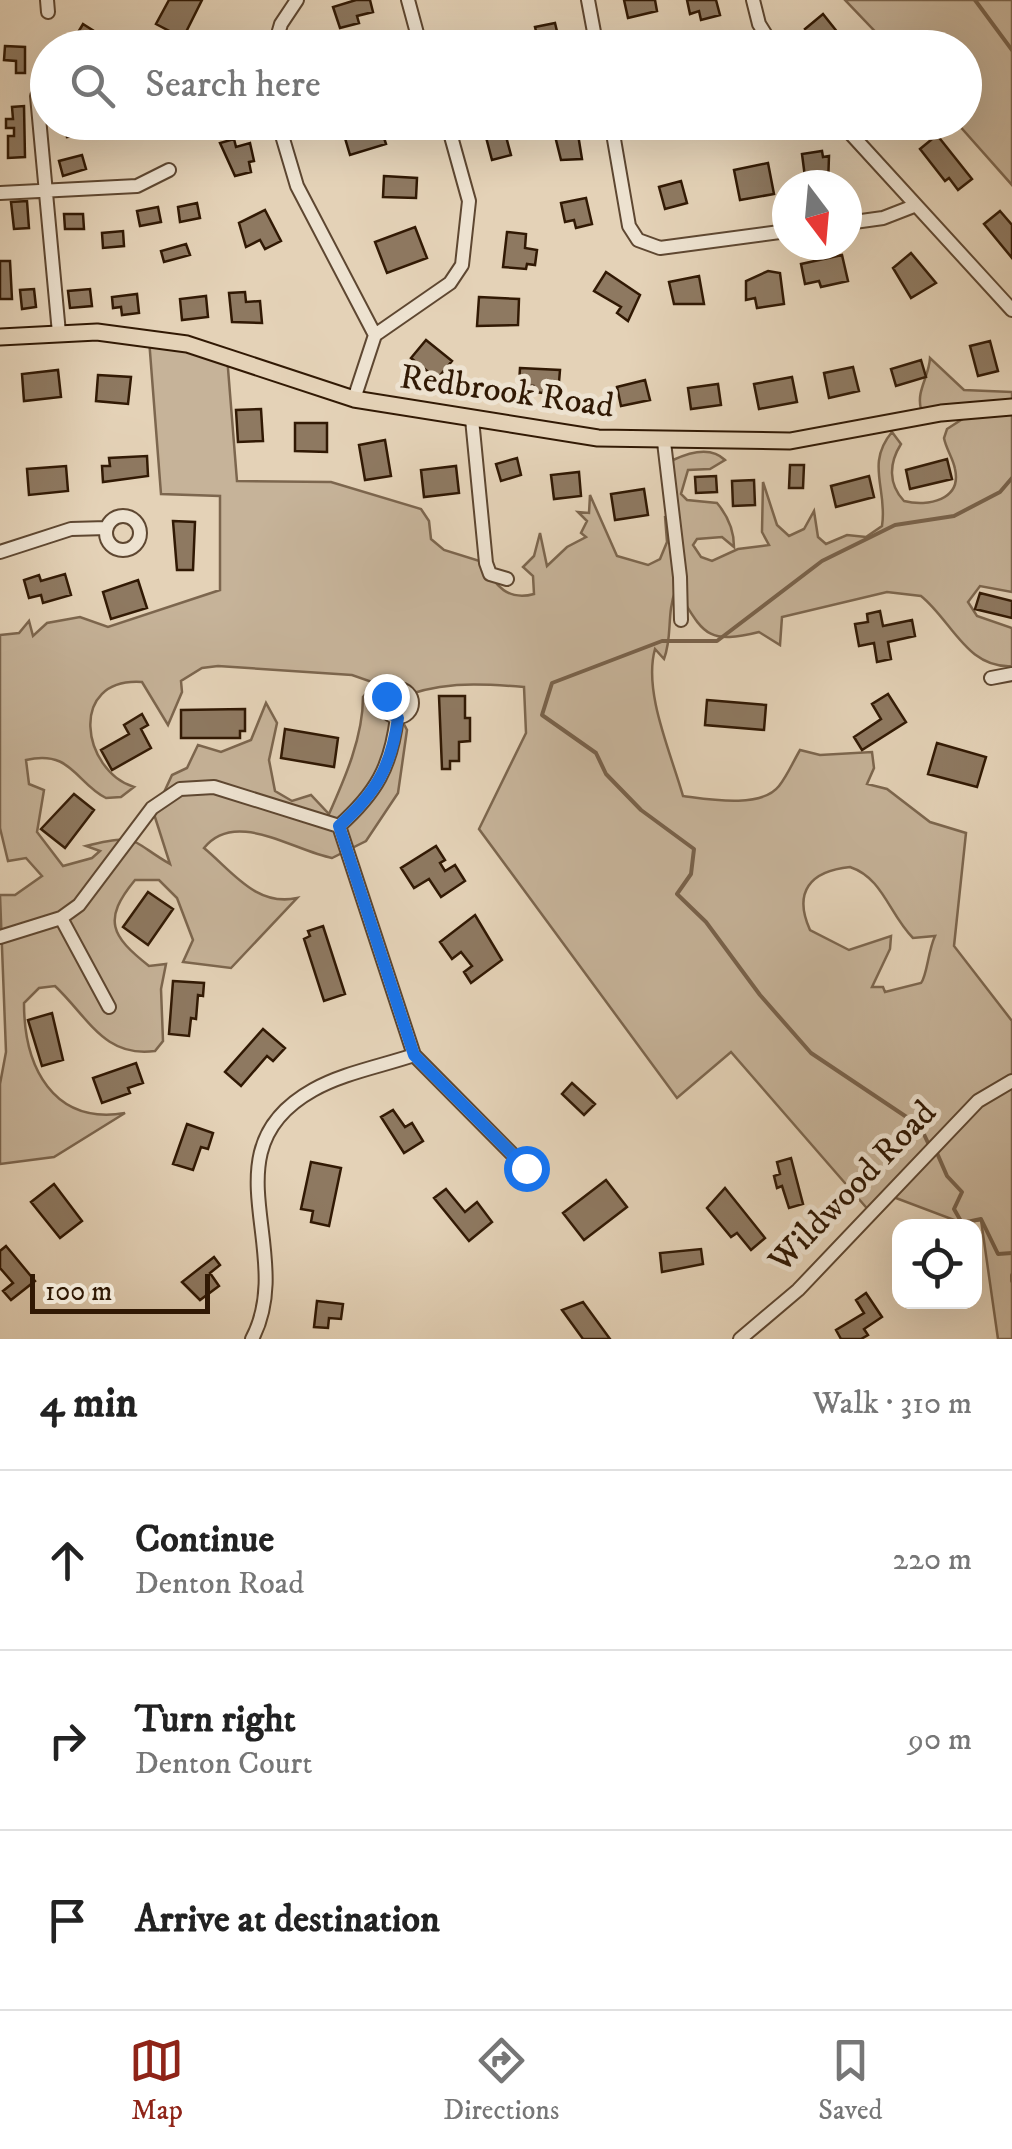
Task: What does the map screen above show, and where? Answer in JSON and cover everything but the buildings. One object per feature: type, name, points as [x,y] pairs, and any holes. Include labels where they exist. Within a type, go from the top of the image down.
[{"type":"main road","name":"Redbrook Road","points":[[0,337],[118,334],[188,344],[354,399],[598,438],[790,441],[942,413],[1012,408]]},
{"type":"street","points":[[279,30],[297,0]]},
{"type":"street","points":[[408,0],[416,30]]},
{"type":"street","points":[[588,0],[594,30]]},
{"type":"street","points":[[753,0],[763,30]]},
{"type":"street","points":[[41,140],[59,333]]},
{"type":"street","points":[[283,140],[297,186],[374,335]]},
{"type":"street","points":[[354,399],[374,335],[450,283],[462,265],[468,201],[452,140]]},
{"type":"street","points":[[613,140],[629,226],[638,240],[660,248],[772,233]]},
{"type":"street","points":[[856,140],[1012,310]]},
{"type":"street","points":[[0,193],[145,184],[169,170]]},
{"type":"street","points":[[862,220],[884,218],[914,206]]},
{"type":"street","points":[[472,420],[486,564],[490,574],[506,579]]},
{"type":"street","points":[[664,442],[680,577],[681,620]]},
{"type":"street","points":[[0,552],[71,529],[107,528]]},
{"type":"street","points":[[991,678],[1012,674]]},
{"type":"street","points":[[339,826],[369,799],[383,778],[398,718]]},
{"type":"street","points":[[0,937],[61,918],[94,887],[152,808],[180,788],[214,787],[339,826]]},
{"type":"street","points":[[339,826],[414,1055],[526,1168]]},
{"type":"street","points":[[61,918],[110,1007]]},
{"type":"street","points":[[252,1339],[263,1311],[268,1271],[255,1172],[271,1128],[312,1090],[414,1055]]},
{"type":"street","name":"Wildwood Road","points":[[740,1339],[798,1290],[978,1101],[1012,1081]]},
{"type":"shaded area","points":[[845,0],[1012,0],[1012,185],[972,140],[982,140],[982,30],[874,30]]},
{"type":"shaded area","points":[[149,339],[227,356],[237,481],[331,482],[421,509],[429,521],[431,539],[444,550],[486,563],[498,585],[510,594],[525,596],[534,594],[533,576],[523,567],[534,556],[540,533],[547,566],[567,547],[586,537],[581,533],[587,521],[578,512],[589,513],[590,495],[617,556],[648,565],[660,559],[667,542],[665,516],[672,543],[682,547],[670,487],[673,460],[693,453],[713,453],[725,460],[710,469],[688,470],[681,494],[687,500],[717,503],[730,523],[734,540],[734,547],[722,537],[697,539],[693,545],[701,557],[712,561],[738,549],[769,545],[762,532],[763,482],[777,525],[789,536],[804,529],[814,511],[818,537],[826,544],[847,535],[866,537],[882,526],[880,455],[892,432],[901,444],[892,466],[893,481],[904,501],[923,503],[941,499],[956,480],[944,438],[947,429],[964,418],[921,409],[920,396],[930,358],[964,390],[1012,392],[1012,592],[980,586],[968,602],[977,616],[1012,628],[1012,666],[996,665],[972,652],[921,596],[887,592],[782,617],[780,645],[759,632],[727,637],[707,632],[676,589],[664,659],[655,649],[652,666],[655,703],[683,796],[733,801],[760,798],[779,786],[800,750],[820,755],[872,752],[874,768],[867,784],[887,789],[930,822],[966,833],[954,946],[1012,1021],[1012,1339],[998,1339],[982,1219],[951,1219],[888,1195],[871,1213],[731,1052],[677,1098],[479,829],[526,733],[524,687],[457,685],[392,701],[407,730],[398,793],[366,841],[332,858],[248,832],[217,837],[204,848],[257,892],[282,899],[297,898],[231,968],[183,962],[193,940],[177,898],[159,880],[135,880],[118,906],[115,927],[126,946],[149,966],[166,964],[161,989],[163,1041],[155,1051],[122,1048],[98,1033],[55,986],[39,988],[24,1003],[25,1027],[37,1069],[48,1086],[61,1100],[79,1110],[125,1113],[54,1157],[0,1164],[0,1084],[6,1052],[0,895],[15,895],[42,876],[26,858],[8,861],[0,828],[0,635],[19,633],[29,621],[33,636],[47,623],[80,617],[108,627],[220,590],[220,496],[161,494]],"holes":[[[202,668],[352,675],[375,683],[363,697],[356,742],[329,814],[311,795],[292,801],[275,791],[269,760],[277,723],[266,703],[251,740],[221,752],[198,745],[187,768],[172,775],[154,814],[170,864],[125,839],[86,846],[100,851],[92,858],[63,866],[37,832],[44,790],[29,784],[26,760],[41,758],[63,763],[106,798],[121,797],[134,787],[116,778],[103,763],[90,727],[93,709],[102,694],[118,684],[142,682],[168,725],[182,692],[181,681]],[[850,867],[878,888],[913,938],[935,936],[921,983],[885,992],[883,987],[872,987],[890,949],[891,936],[849,950],[810,930],[803,905],[815,879],[836,869]]]},
{"type":"waterway","points":[[975,0],[1012,50]]},
{"type":"waterway","points":[[930,1147],[920,1126],[811,1053],[760,995],[706,922],[677,894],[691,874],[694,849],[641,810],[606,774],[596,753],[542,715],[552,683],[662,641],[717,641],[822,561],[895,525],[954,516],[1000,492],[1012,478]]},
{"type":"waterway","points":[[937,1153],[947,1176],[962,1192],[954,1209],[962,1223],[981,1219],[998,1254],[1012,1253]]},
{"type":"waterway","points":[[1012,1275],[1012,1281]]},
{"type":"route","points":[[386,696],[385,710],[398,718],[390,760],[369,799],[339,826],[414,1055],[526,1168]]}]
